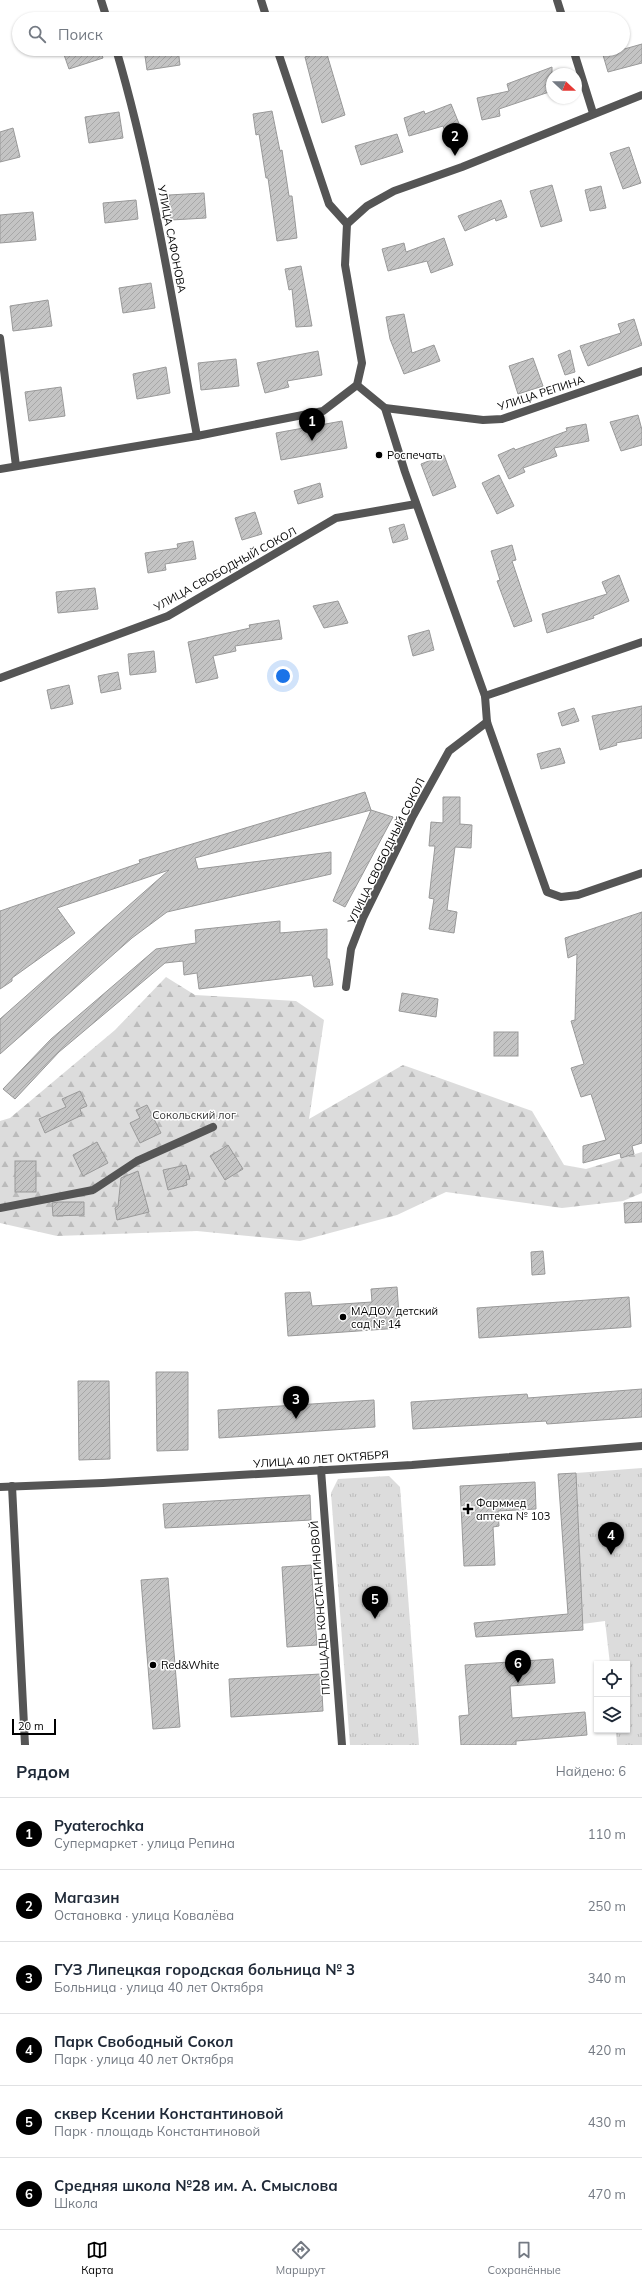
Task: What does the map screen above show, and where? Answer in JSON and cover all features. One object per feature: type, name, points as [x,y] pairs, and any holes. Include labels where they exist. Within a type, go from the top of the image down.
[{"type":"street","points":[[101,0],[105,12]]},
{"type":"street","points":[[261,0],[265,12]]},
{"type":"street","points":[[557,0],[561,12]]},
{"type":"street","name":"УЛИЦА САФОНОВА","points":[[118,56],[133,108],[158,225],[197,436]]},
{"type":"street","points":[[0,469],[197,436],[323,411],[357,385],[362,363],[345,265],[347,224],[329,204],[279,56]]},
{"type":"street","points":[[575,56],[594,113]]},
{"type":"street","points":[[347,224],[367,206],[394,192],[462,167],[642,95]]},
{"type":"street","points":[[0,338],[16,466]]},
{"type":"street","name":"УЛИЦА РЕПИНА","points":[[385,408],[483,420],[502,419],[642,371]]},
{"type":"street","points":[[357,385],[385,408],[416,504],[485,696],[487,722],[548,892],[561,897],[578,895],[642,873]]},
{"type":"street","name":"УЛИЦА СВОБОДНЫЙ СОКОЛ","points":[[0,678],[168,616],[336,518],[416,504]]},
{"type":"street","points":[[485,696],[642,642]]},
{"type":"street","name":"УЛИЦА СВОБОДНЫЙ СОКОЛ","points":[[346,987],[351,949],[413,816],[449,751],[487,722]]},
{"type":"street","points":[[0,1208],[93,1190],[137,1161],[213,1127]]},
{"type":"street","name":"УЛИЦА 40 ЛЕТ ОКТЯБРЯ","points":[[0,1487],[103,1483],[412,1465],[642,1446]]},
{"type":"street","name":"ПЛОЩАДЬ КОНСТАНТИНОВОЙ","points":[[321,1470],[342,1745]]},
{"type":"street","points":[[12,1486],[25,1745]]},
{"type":"green space","name":"Сокольский лог","points":[[166,977],[195,995],[296,1001],[324,1020],[309,1119],[403,1065],[532,1111],[564,1165],[586,1169],[642,1152],[642,1193],[623,1201],[562,1208],[446,1192],[397,1215],[300,1241],[197,1231],[57,1236],[0,1223],[0,1121],[10,1118],[115,1030]]},
{"type":"green space","points":[[642,1468],[642,1745],[617,1745],[616,1733],[630,1733],[630,1661],[610,1661],[605,1621],[582,1624],[576,1473]]},
{"type":"green space","points":[[389,1476],[400,1487],[419,1745],[350,1745],[331,1493],[338,1479]]},
{"type":"building","points":[[642,44],[642,63],[608,72],[603,56],[630,56],[630,47]]},
{"type":"building","points":[[64,56],[102,56],[103,58],[69,69]]},
{"type":"building","points":[[145,56],[179,56],[180,65],[147,70]]},
{"type":"building","points":[[327,56],[345,115],[322,123],[305,57]]},
{"type":"building","points":[[546,69],[546,93],[499,109],[500,116],[482,120],[477,98],[509,91],[507,84]]},
{"type":"building","points":[[451,104],[460,126],[445,132],[443,126],[409,136],[404,118],[424,111],[425,114]]},
{"type":"building","points":[[272,111],[280,151],[282,150],[289,196],[292,196],[297,238],[277,241],[268,178],[266,178],[259,134],[256,135],[253,114]]},
{"type":"building","points":[[119,112],[123,138],[89,143],[85,117]]},
{"type":"building","points":[[13,128],[20,157],[0,162],[0,132]]},
{"type":"building","points":[[397,134],[403,152],[361,165],[355,146]]},
{"type":"building","points":[[629,147],[641,183],[623,189],[610,153]]},
{"type":"building","points":[[552,185],[562,221],[541,227],[530,191]]},
{"type":"building","points":[[601,186],[606,208],[590,211],[585,190]]},
{"type":"building","points":[[204,193],[206,218],[171,220],[169,195]]},
{"type":"building","points":[[136,200],[138,219],[105,223],[103,203]]},
{"type":"building","points":[[501,200],[507,217],[496,221],[495,218],[465,231],[458,216]]},
{"type":"building","points":[[33,212],[36,240],[0,243],[0,215]]},
{"type":"building","points":[[444,238],[453,265],[431,273],[427,261],[388,271],[382,249],[404,243],[406,252]]},
{"type":"building","points":[[301,266],[312,326],[296,327],[292,289],[289,290],[285,269]]},
{"type":"building","points":[[151,283],[155,308],[123,313],[119,288]]},
{"type":"building","points":[[48,300],[52,326],[13,331],[10,306]]},
{"type":"building","points":[[404,314],[412,353],[434,345],[440,361],[404,374],[390,339],[386,317]]},
{"type":"building","points":[[634,319],[642,345],[588,366],[580,346],[621,333],[618,324]]},
{"type":"building","points":[[570,350],[575,372],[565,375],[558,355]]},
{"type":"building","points":[[318,351],[322,375],[287,381],[289,387],[265,393],[257,363]]},
{"type":"building","points":[[533,358],[543,386],[518,394],[509,366]]},
{"type":"building","points":[[236,359],[239,386],[201,390],[198,363]]},
{"type":"building","points":[[166,367],[170,393],[137,399],[133,374]]},
{"type":"building","points":[[61,387],[65,416],[29,421],[25,392]]},
{"type":"building","points":[[638,415],[642,430],[642,445],[621,451],[610,422]]},
{"type":"building","points":[[342,421],[347,448],[281,460],[276,433]]},
{"type":"building","points":[[586,424],[589,441],[554,448],[557,456],[523,468],[525,472],[509,479],[498,455],[514,448],[515,450],[567,431],[566,428]]},
{"type":"building","points":[[444,455],[456,487],[433,496],[421,464]]},
{"type":"building","points":[[499,475],[514,506],[497,514],[482,483]]},
{"type":"building","points":[[320,483],[323,497],[298,504],[294,491]]},
{"type":"building","points":[[255,512],[262,534],[242,540],[235,518]]},
{"type":"building","points":[[404,524],[408,539],[393,543],[389,528]]},
{"type":"building","points":[[193,541],[196,559],[165,564],[166,570],[148,573],[145,553],[178,548],[177,544]]},
{"type":"building","points":[[512,545],[516,560],[512,561],[532,621],[514,627],[497,581],[500,580],[491,551]]},
{"type":"building","points":[[619,575],[629,601],[593,616],[594,618],[547,633],[542,614],[607,594],[602,582]]},
{"type":"building","points":[[95,588],[98,609],[58,613],[56,592]]},
{"type":"building","points":[[338,601],[348,623],[324,628],[313,606]]},
{"type":"building","points":[[279,620],[282,639],[235,646],[236,651],[213,656],[218,678],[196,683],[188,642],[250,628],[249,625]]},
{"type":"building","points":[[429,630],[434,650],[413,656],[408,636]]},
{"type":"building","points":[[154,651],[156,672],[130,675],[128,654]]},
{"type":"building","points":[[118,672],[121,689],[101,693],[98,676]]},
{"type":"building","points":[[69,685],[73,704],[51,709],[47,690]]},
{"type":"building","points":[[642,706],[642,738],[616,743],[617,745],[600,750],[592,716]]},
{"type":"building","points":[[574,708],[579,721],[562,726],[558,713]]},
{"type":"building","points":[[560,748],[565,763],[541,769],[537,754]]},
{"type":"building","points":[[365,792],[371,810],[195,858],[198,869],[331,852],[331,874],[167,912],[132,938],[0,1054],[0,1019],[169,870],[57,908],[75,933],[12,978],[12,981],[0,989],[0,911],[140,863],[139,860]]},
{"type":"building","points":[[443,797],[460,797],[460,824],[472,825],[471,848],[455,847],[447,910],[457,912],[454,933],[429,929],[434,899],[429,898],[435,846],[429,846],[431,822],[443,823]]},
{"type":"building","points":[[371,810],[393,817],[345,907],[333,901]]},
{"type":"building","points":[[642,912],[642,1143],[632,1146],[634,1154],[621,1158],[620,1153],[583,1163],[583,1146],[606,1140],[591,1094],[581,1097],[571,1068],[584,1064],[571,1021],[575,1020],[577,954],[568,958],[565,938]]},
{"type":"building","points":[[280,921],[280,933],[327,929],[327,959],[329,959],[333,985],[314,987],[312,975],[199,989],[197,973],[184,975],[183,961],[165,963],[59,1052],[15,1099],[3,1089],[51,1039],[156,949],[196,943],[195,930]]},
{"type":"building","points":[[402,993],[438,999],[436,1017],[399,1011]]},
{"type":"building","points":[[494,1032],[518,1032],[518,1056],[494,1056]]},
{"type":"building","points":[[80,1091],[87,1106],[80,1109],[82,1115],[45,1133],[39,1119],[66,1107],[62,1099]]},
{"type":"building","points":[[147,1105],[161,1133],[140,1143],[130,1123],[140,1118],[136,1110]]},
{"type":"building","points":[[97,1142],[108,1163],[83,1176],[73,1155]]},
{"type":"building","points":[[228,1145],[243,1169],[225,1180],[210,1156]]},
{"type":"building","points":[[15,1161],[36,1161],[36,1192],[15,1192]]},
{"type":"building","points":[[186,1165],[190,1179],[186,1180],[187,1185],[168,1190],[163,1170]]},
{"type":"building","points":[[138,1171],[149,1212],[117,1220],[115,1208],[118,1206],[121,1178]]},
{"type":"building","points":[[84,1202],[84,1215],[53,1216],[52,1203]]},
{"type":"building","points":[[642,1202],[642,1222],[625,1223],[624,1203]]},
{"type":"building","points":[[543,1251],[545,1274],[532,1275],[531,1252]]},
{"type":"building","name":"МАДОУ детский сад № 14","points":[[397,1287],[400,1328],[288,1336],[285,1293],[310,1292],[312,1306],[372,1302],[371,1289]]},
{"type":"building","points":[[629,1297],[631,1327],[479,1338],[477,1308]]},
{"type":"building","points":[[156,1372],[188,1372],[188,1450],[157,1451]]},
{"type":"building","points":[[78,1381],[109,1381],[110,1459],[79,1460]]},
{"type":"building","points":[[642,1389],[642,1417],[547,1424],[546,1421],[413,1429],[411,1402],[527,1394],[528,1398]]},
{"type":"building","points":[[374,1400],[375,1427],[219,1438],[218,1410]]},
{"type":"building","points":[[576,1473],[583,1630],[476,1637],[474,1623],[568,1614],[558,1474]]},
{"type":"building","points":[[535,1482],[536,1509],[498,1511],[499,1526],[493,1527],[495,1565],[464,1566],[460,1486]]},
{"type":"building","points":[[310,1495],[311,1520],[165,1528],[163,1504]]},
{"type":"building","points":[[311,1565],[317,1645],[287,1647],[282,1567]]},
{"type":"building","points":[[168,1578],[180,1727],[153,1729],[141,1580]]},
{"type":"building","points":[[553,1659],[555,1683],[510,1686],[512,1718],[585,1712],[587,1735],[516,1741],[516,1745],[461,1745],[459,1716],[469,1715],[465,1665]]},
{"type":"building","points":[[321,1674],[323,1711],[231,1717],[229,1679]]},
{"type":"place","name":"Магазин","points":[[455,156]]},
{"type":"place","name":"Pyaterochka","points":[[312,441]]},
{"type":"place","name":"Роспечать","points":[[379,455]]},
{"type":"place","name":"МАДОУ детский сад № 14","points":[[343,1317]]},
{"type":"place","name":"ГУЗ Липецкая городская больница № 3","points":[[296,1419]]},
{"type":"place","name":"Фарммед аптека № 103","points":[[468,1509]]},
{"type":"place","name":"Парк Свободный Сокол","points":[[611,1555]]},
{"type":"place","name":"сквер Ксении Константиновой","points":[[375,1619]]},
{"type":"place","name":"Red&White","points":[[153,1665]]},
{"type":"place","name":"Средняя школа №28 им. А. Смыслова","points":[[518,1683]]}]
